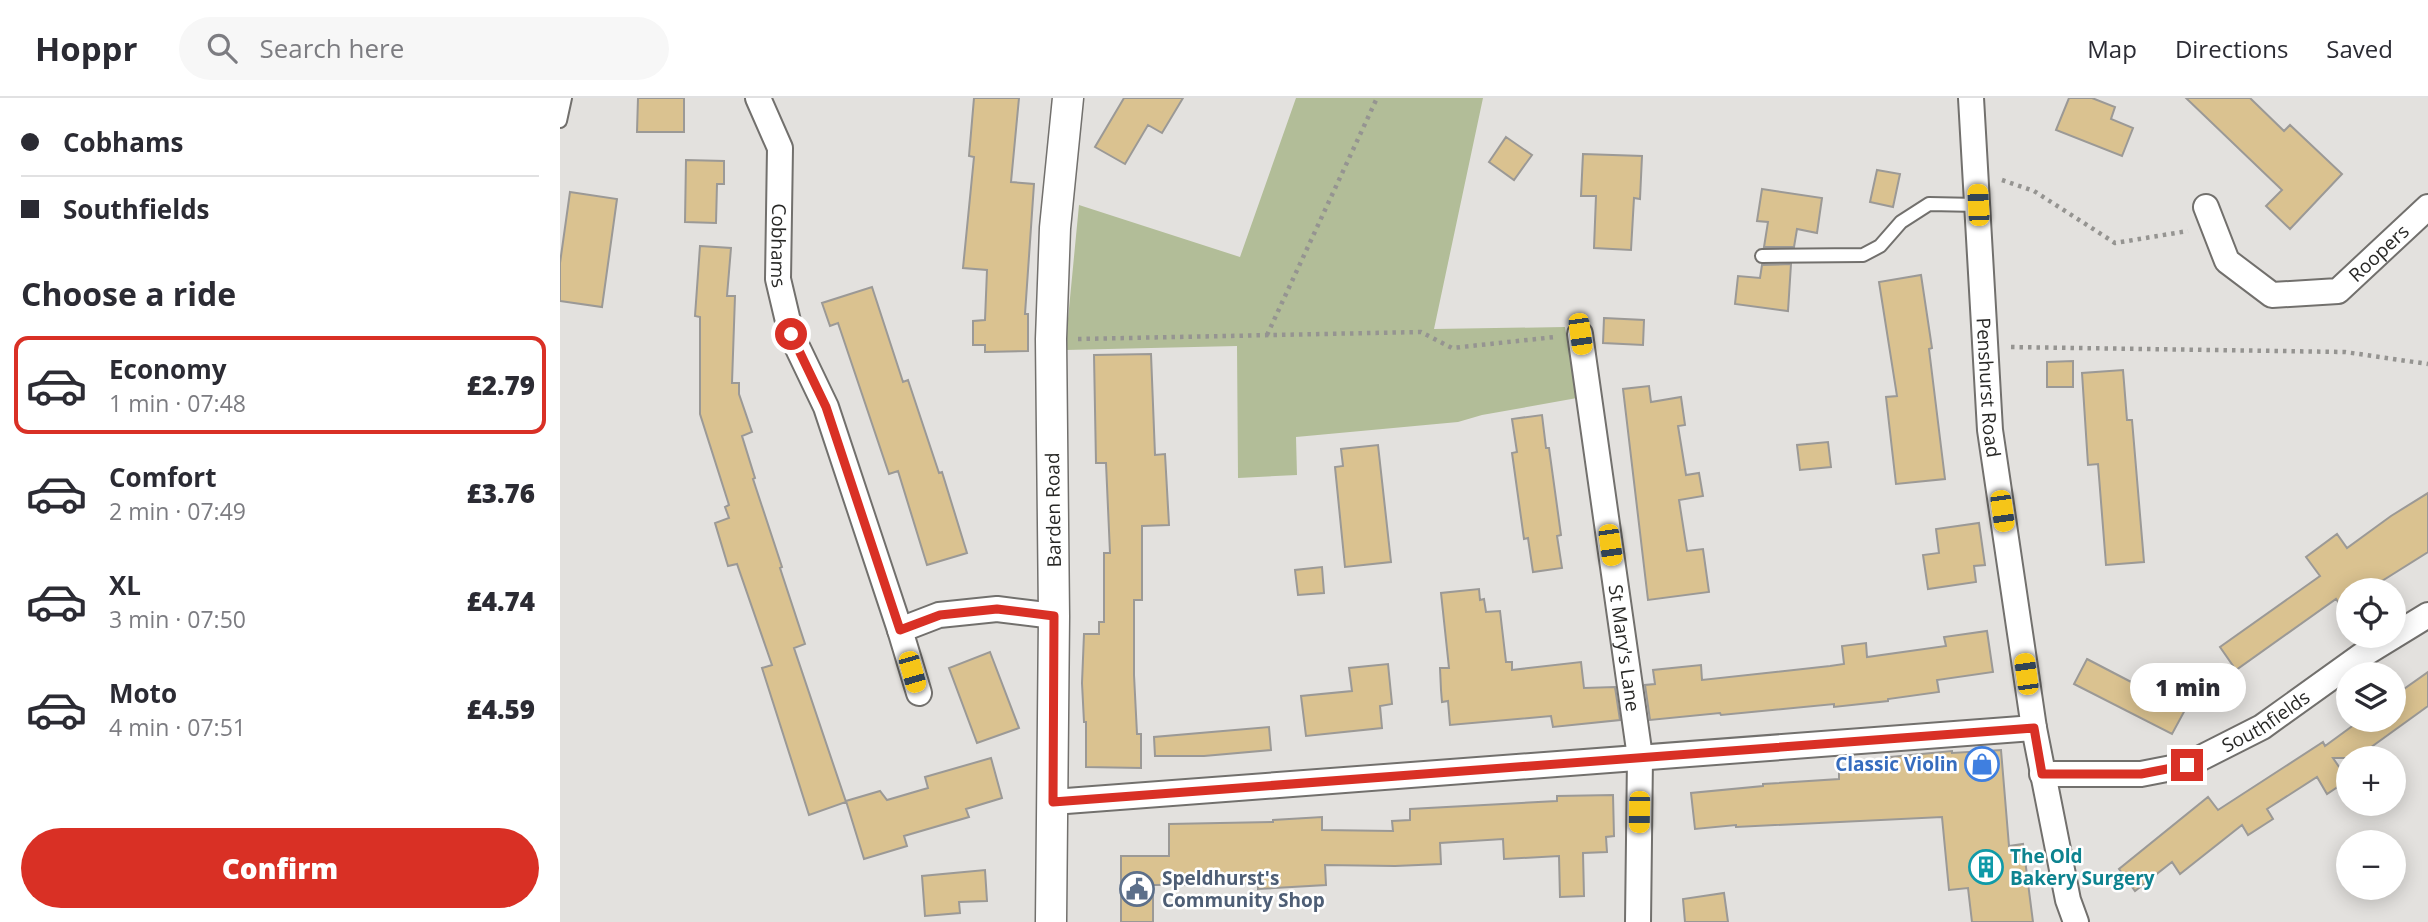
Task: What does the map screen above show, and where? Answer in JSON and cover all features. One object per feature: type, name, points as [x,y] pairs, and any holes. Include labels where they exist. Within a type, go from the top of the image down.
[{"type":"street","name":"Cobhams","points":[[758,98],[780,148],[778,279],[791,334],[826,407],[919,693]]},
{"type":"street","name":"Barden Road","points":[[1051,922],[1054,616],[1051,339],[1055,228],[1068,98]]},
{"type":"street","name":"Penshurst Road","points":[[1971,98],[1990,430],[2042,774],[2067,900],[2076,922]]},
{"type":"street","name":"Roopers","points":[[2209,217],[2227,261],[2272,295],[2338,291],[2428,207]]},
{"type":"street","name":"St Mary's Lane","points":[[1580,334],[1640,757],[1638,922]]},
{"type":"street","points":[[900,630],[940,615],[997,609],[1054,616]]},
{"type":"street","name":"Southfields","points":[[2042,774],[2141,774],[2187,765],[2262,727],[2361,656],[2428,615]]},
{"type":"street","points":[[1053,802],[2034,728]]},
{"type":"lane","points":[[560,121],[565,98]]},
{"type":"lane","points":[[1762,256],[1864,255],[1880,246],[1901,222],[1928,204],[1978,205]]},
{"type":"path","points":[[1267,335],[1377,98]]},
{"type":"path","points":[[1977,171],[2034,191],[2115,243],[2209,217]]},
{"type":"path","points":[[1051,339],[1421,332],[1452,348],[1580,334]]},
{"type":"path","points":[[1986,346],[2345,352],[2428,365]]},
{"type":"green space","points":[[1296,98],[1483,98],[1434,329],[1565,327],[1577,398],[1482,415],[1458,422],[1296,437],[1297,475],[1238,478],[1237,346],[1065,350],[1079,205],[1240,257]]},
{"type":"building","points":[[638,98],[684,98],[684,132],[637,132]]},
{"type":"building","points":[[974,98],[1019,98],[1011,182],[1034,184],[1025,314],[1028,314],[1028,351],[985,352],[985,345],[973,345],[973,321],[985,320],[987,270],[963,268],[974,157],[969,156]]},
{"type":"building","points":[[1124,98],[1183,98],[1162,133],[1148,125],[1125,164],[1095,147]]},
{"type":"building","points":[[2069,98],[2092,98],[2115,107],[2111,119],[2133,128],[2122,156],[2056,130]]},
{"type":"building","points":[[2186,98],[2250,98],[2284,131],[2290,125],[2342,174],[2290,229],[2266,206],[2282,190]]},
{"type":"building","points":[[1506,137],[1532,155],[1514,180],[1489,162]]},
{"type":"building","points":[[1583,154],[1642,156],[1640,199],[1634,198],[1631,250],[1594,248],[1596,196],[1581,196]]},
{"type":"building","points":[[686,160],[724,161],[724,184],[717,184],[716,223],[685,222]]},
{"type":"building","points":[[1877,170],[1900,174],[1893,207],[1870,202]]},
{"type":"building","points":[[1762,189],[1822,198],[1817,233],[1797,229],[1794,247],[1764,247],[1768,222],[1757,221]]},
{"type":"building","points":[[570,192],[617,199],[602,307],[560,301],[560,263]]},
{"type":"building","points":[[700,246],[731,248],[727,296],[735,296],[732,383],[739,383],[739,394],[752,432],[742,436],[805,644],[794,648],[846,802],[809,815],[762,668],[772,665],[737,564],[728,566],[715,523],[729,518],[725,507],[729,505],[700,414],[700,317],[695,316]]},
{"type":"building","points":[[1791,264],[1788,311],[1735,304],[1738,276],[1760,278],[1762,265]]},
{"type":"building","points":[[1921,275],[1932,348],[1929,349],[1945,479],[1896,484],[1886,397],[1897,396],[1879,282]]},
{"type":"building","points":[[872,287],[903,382],[908,380],[939,473],[942,472],[967,553],[927,565],[898,471],[889,474],[838,323],[830,326],[822,303]]},
{"type":"building","points":[[1604,318],[1644,320],[1643,345],[1603,343]]},
{"type":"building","points":[[1151,354],[1155,455],[1165,454],[1169,525],[1142,526],[1142,600],[1134,600],[1134,675],[1137,734],[1141,734],[1141,768],[1086,767],[1086,722],[1082,683],[1084,634],[1099,634],[1099,622],[1104,622],[1104,553],[1110,553],[1106,463],[1096,463],[1094,355]]},
{"type":"building","points":[[2073,361],[2073,387],[2047,387],[2047,362]]},
{"type":"building","points":[[2123,370],[2127,420],[2132,420],[2144,562],[2106,565],[2098,464],[2088,465],[2082,373]]},
{"type":"building","points":[[1649,386],[1651,402],[1681,397],[1685,425],[1678,426],[1686,475],[1699,473],[1703,496],[1679,500],[1687,551],[1703,549],[1709,592],[1648,600],[1623,389]]},
{"type":"building","points":[[1542,415],[1561,535],[1557,536],[1562,568],[1533,572],[1528,538],[1524,539],[1512,453],[1517,452],[1512,419]]},
{"type":"building","points":[[1828,442],[1831,467],[1800,470],[1797,445]]},
{"type":"building","points":[[1378,445],[1391,562],[1345,567],[1335,467],[1343,466],[1341,449]]},
{"type":"building","points":[[2428,493],[2428,552],[2387,578],[2336,578],[2336,599],[2236,670],[2220,647],[2320,576],[2306,557],[2337,534],[2347,548]]},
{"type":"building","points":[[1979,523],[1985,565],[1974,566],[1976,582],[1928,589],[1923,555],[1939,553],[1936,529]]},
{"type":"building","points":[[1322,567],[1324,593],[1298,595],[1295,570]]},
{"type":"building","points":[[1479,589],[1480,600],[1484,599],[1486,612],[1500,611],[1506,662],[1512,662],[1512,670],[1581,662],[1584,688],[1615,687],[1620,720],[1553,727],[1551,716],[1450,725],[1448,701],[1442,702],[1441,690],[1440,668],[1449,668],[1441,593]]},
{"type":"building","points":[[1987,631],[1993,672],[1937,680],[1939,692],[1834,707],[1834,704],[1650,720],[1645,685],[1655,684],[1653,670],[1701,665],[1702,680],[1830,666],[1844,664],[1842,646],[1866,643],[1867,657],[1946,646],[1944,637]]},
{"type":"building","points":[[990,652],[1019,728],[977,743],[949,668]]},
{"type":"building","points":[[2087,659],[2185,710],[2172,734],[2074,684]]},
{"type":"building","points":[[1388,664],[1392,704],[1380,706],[1382,728],[1306,736],[1301,696],[1352,691],[1349,668]]},
{"type":"building","points":[[2428,672],[2428,706],[2406,722],[2406,688]]},
{"type":"building","points":[[1269,727],[1271,750],[1204,756],[1155,756],[1154,737]]},
{"type":"building","points":[[2344,732],[2392,732],[2373,746],[2336,746],[2336,758],[2333,758],[2336,762],[2336,788],[2327,794],[2317,777],[2267,809],[2273,819],[2248,835],[2242,825],[2180,874],[2172,862],[2135,891],[2119,869],[2208,797],[2218,810],[2323,742],[2325,746]]},
{"type":"building","points":[[2001,750],[2009,846],[2023,844],[2033,922],[1972,922],[1968,888],[1949,890],[1942,817],[1695,829],[1691,793],[1763,784],[1839,779],[1839,767],[1892,767],[1891,757],[1952,751]]},
{"type":"building","points":[[991,758],[1002,798],[966,809],[969,817],[904,836],[907,846],[864,859],[846,801],[880,791],[887,800],[928,788],[925,777]]},
{"type":"building","points":[[1613,795],[1614,836],[1606,837],[1607,852],[1583,853],[1584,896],[1560,897],[1559,856],[1504,859],[1503,839],[1440,843],[1441,864],[1325,865],[1326,885],[1258,889],[1258,884],[1153,885],[1153,922],[1121,922],[1121,856],[1169,856],[1169,824],[1273,822],[1322,817],[1322,830],[1393,831],[1392,821],[1410,820],[1410,809],[1557,801],[1557,796]]},
{"type":"building","points":[[985,870],[987,901],[959,902],[960,913],[925,916],[922,876]]},
{"type":"building","points":[[1724,893],[1728,922],[1685,922],[1683,899]]},
{"type":"place","name":"Classic Violin","points":[[1982,764]]},
{"type":"place","name":"The Old Bakery Surgery","points":[[1986,867]]},
{"type":"place","name":"Speldhurst's Community Shop","points":[[1137,889]]},
{"type":"route","points":[[791,334],[826,407],[900,630],[940,615],[997,609],[1054,616],[1053,802],[2034,728],[2042,774],[2141,774],[2187,765]]}]
